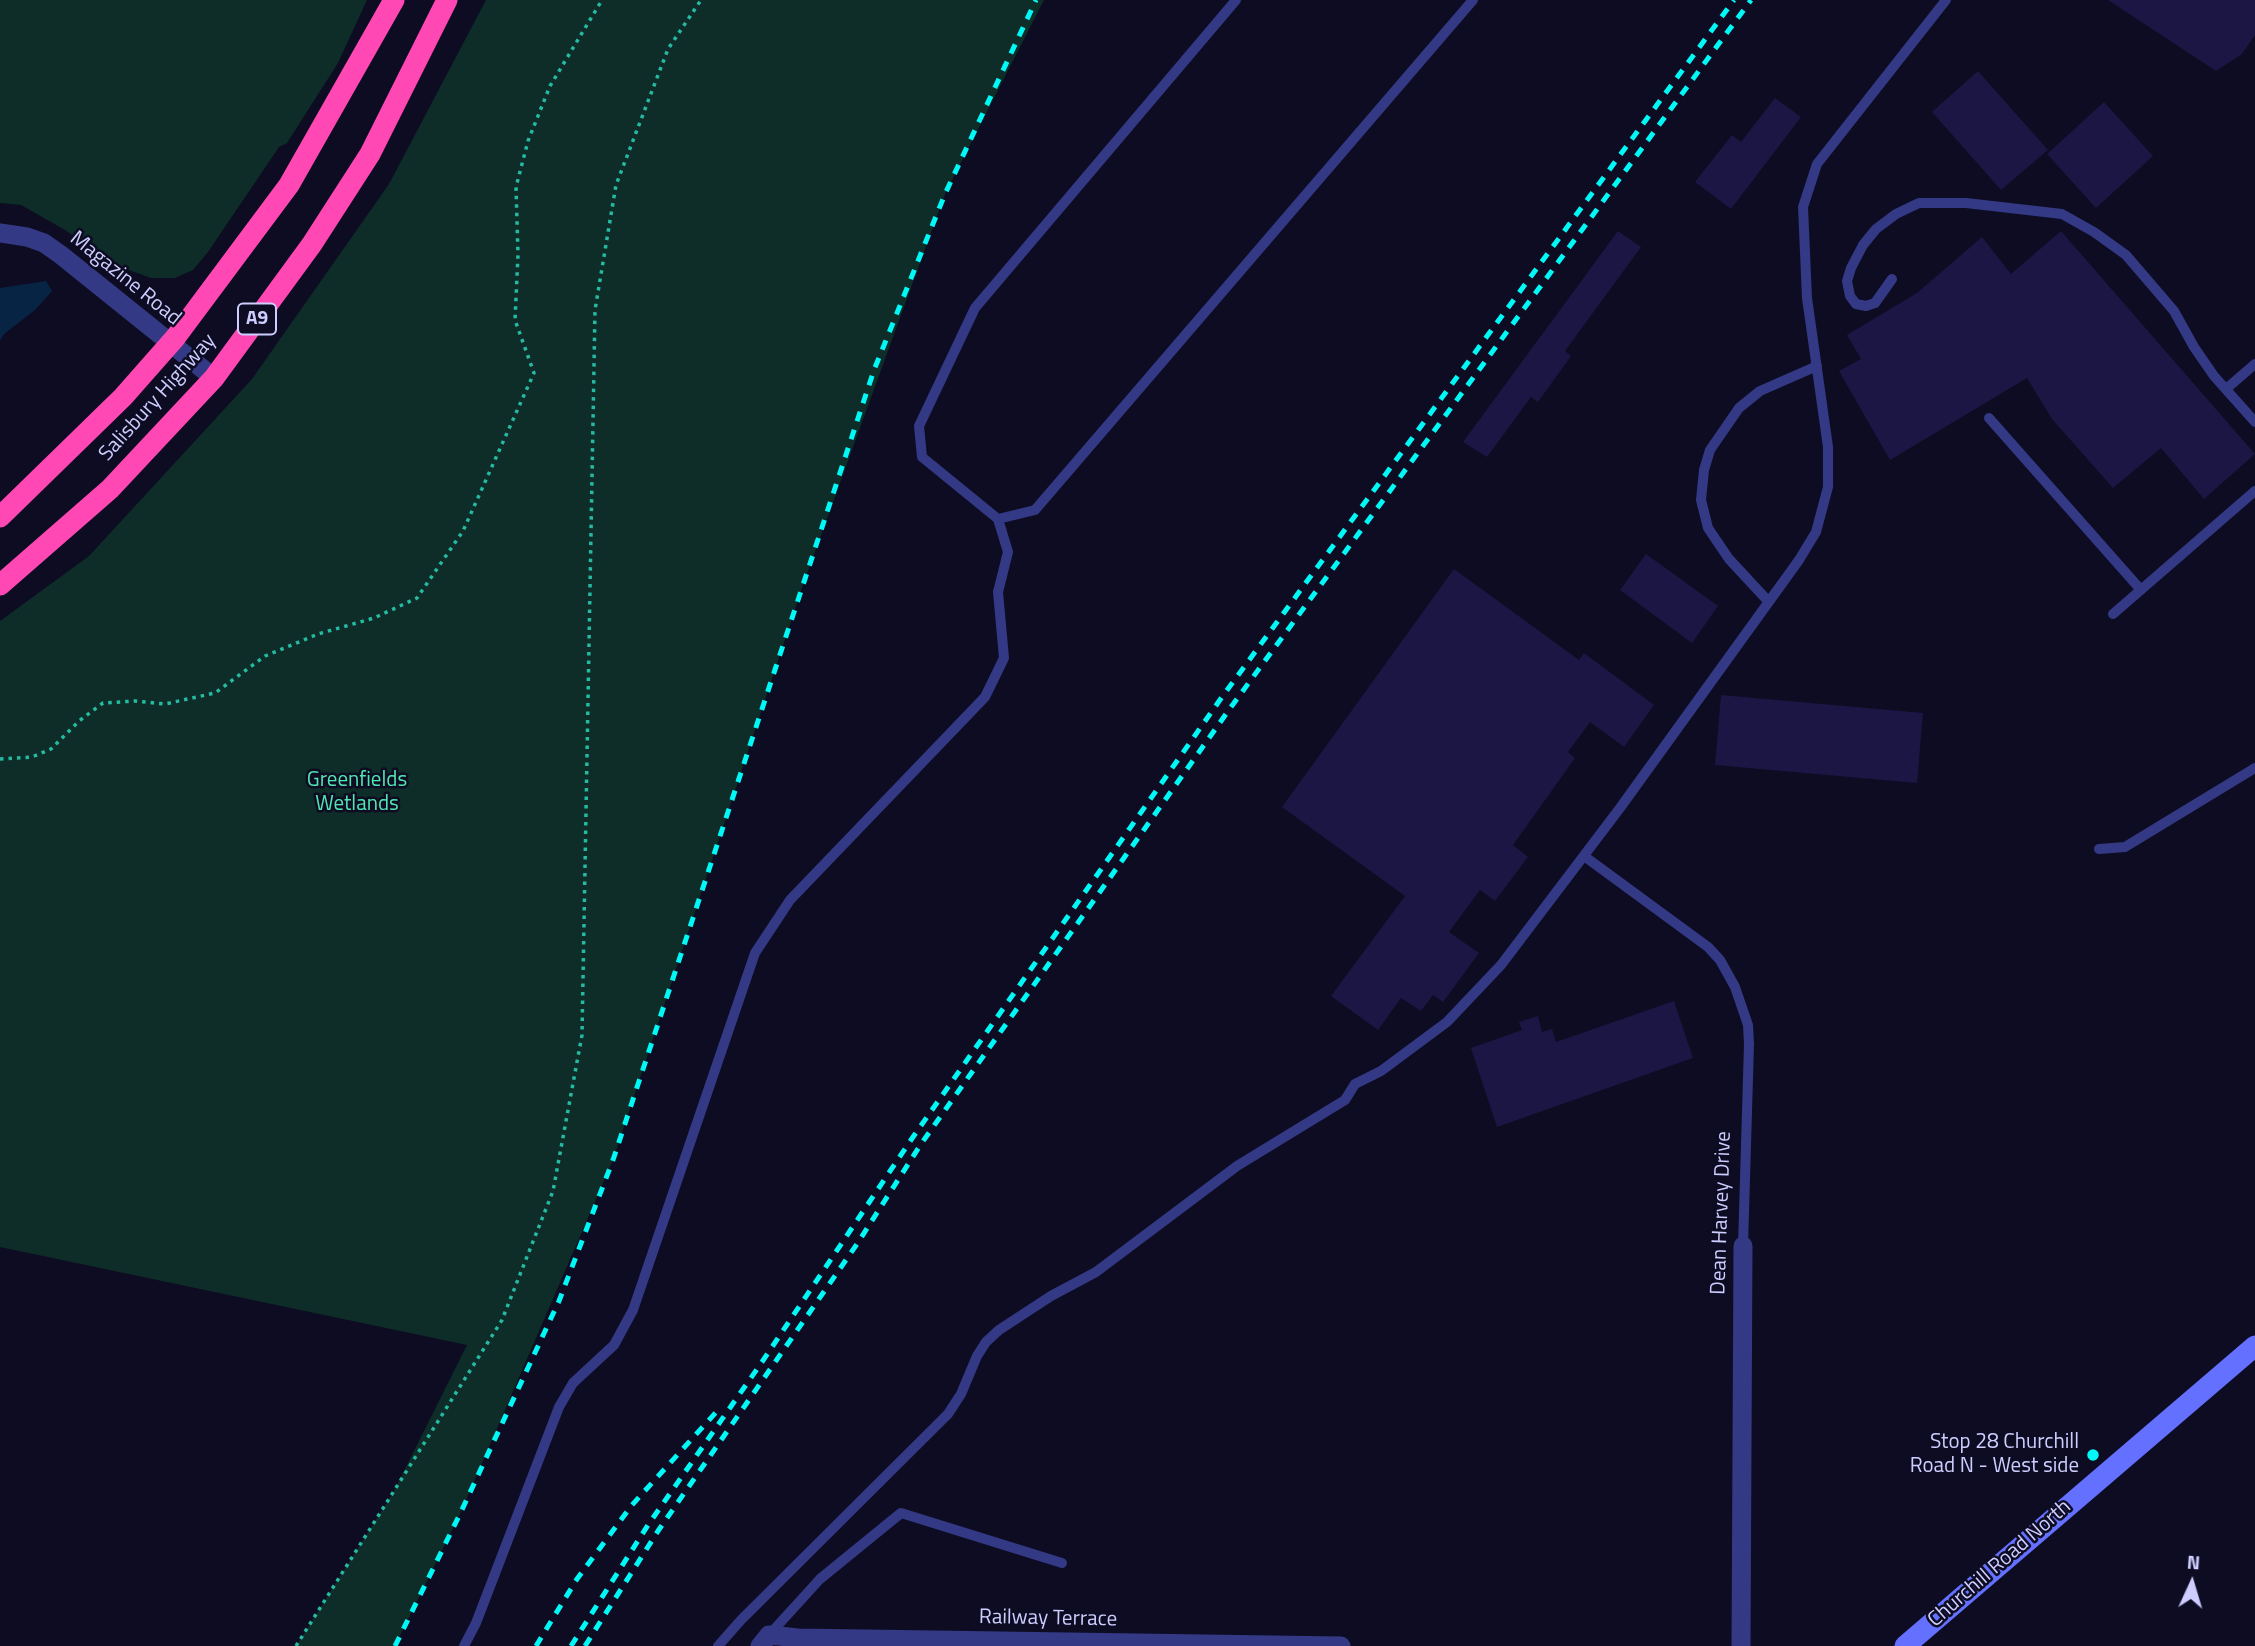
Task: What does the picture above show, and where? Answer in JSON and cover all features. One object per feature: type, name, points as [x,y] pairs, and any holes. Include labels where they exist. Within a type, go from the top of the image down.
[{"type":"highway","name":"Salisbury Highway","points":[[0,517],[123,397],[171,344],[289,185],[394,0]]},
{"type":"highway","name":"Salisbury Highway","points":[[0,585],[110,488],[214,378],[312,244],[370,154],[447,0]]},
{"type":"street","name":"Magazine Road","points":[[0,233],[27,237],[52,249],[214,378]]},
{"type":"street","name":"Dean Harvey Drive","points":[[1741,1646],[1743,1246]]},
{"type":"street","name":"Churchill Road North","points":[[1905,1646],[2255,1346]]},
{"type":"street","name":"Railway Terrace","points":[[764,1641],[811,1639],[1341,1646]]},
{"type":"lane","points":[[464,1646],[476,1623],[559,1407],[573,1383],[614,1345],[633,1310],[755,953],[790,900],[985,697],[1004,658],[998,592],[1008,552],[998,519],[922,457],[919,426],[975,308],[1236,0]]},
{"type":"lane","points":[[998,519],[1035,510],[1472,0]]},
{"type":"lane","points":[[718,1646],[948,1414],[961,1394],[977,1356],[986,1342],[999,1330],[1051,1296],[1096,1272],[1237,1166],[1345,1100],[1355,1084],[1381,1071],[1447,1022],[1502,965],[1584,856],[1799,561],[1816,532],[1828,487],[1828,447],[1807,298],[1803,207],[1817,164],[1946,0]]},
{"type":"lane","points":[[1892,279],[1875,303],[1866,306],[1856,304],[1850,296],[1847,281],[1863,245],[1876,229],[1896,214],[1919,203],[1966,203],[2062,214],[2094,232],[2126,255],[2174,311],[2194,347],[2255,422]]},
{"type":"lane","points":[[2226,389],[2255,364]]},
{"type":"lane","points":[[1768,601],[1728,559],[1708,528],[1701,500],[1704,470],[1710,450],[1739,408],[1760,391],[1817,366]]},
{"type":"lane","points":[[1989,418],[2141,590]]},
{"type":"lane","points":[[2113,614],[2255,491]]},
{"type":"lane","points":[[2099,849],[2125,847],[2255,768]]},
{"type":"lane","name":"Dean Harvey Drive","points":[[1584,856],[1708,947],[1720,960],[1735,987],[1748,1025],[1749,1044],[1743,1246]]},
{"type":"lane","points":[[764,1641],[820,1579],[901,1513],[1062,1563]]},
{"type":"path","points":[[0,759],[32,757],[51,749],[79,721],[103,703],[135,701],[165,704],[215,693],[265,656],[318,634],[373,618],[417,598],[463,531],[534,373],[515,320],[518,255],[516,187],[528,141],[550,86],[602,0]]},
{"type":"path","points":[[296,1646],[502,1320],[553,1191],[582,1035],[595,310],[615,185],[668,49],[701,0]]},
{"type":"green space","points":[[0,0],[367,0],[338,63],[287,143],[279,147],[208,252],[193,270],[175,278],[151,278],[118,266],[65,230],[21,205],[0,203]]},
{"type":"green space","name":"Greenfields Wetlands","points":[[486,0],[1044,0],[945,194],[804,582],[613,1160],[460,1514],[395,1646],[296,1646],[394,1491],[467,1345],[0,1247],[0,621],[89,556],[252,379],[389,184]]},
{"type":"water","points":[[46,281],[52,291],[35,310],[4,334],[0,341],[0,288]]},
{"type":"building","points":[[2108,0],[2255,0],[2255,35],[2242,54],[2216,71]]},
{"type":"building","points":[[1978,71],[2048,150],[2001,190],[1932,112]]},
{"type":"building","points":[[1775,98],[1801,117],[1731,209],[1695,182],[1732,135],[1741,142]]},
{"type":"building","points":[[2104,102],[2153,156],[2096,208],[2047,154]]},
{"type":"building","points":[[1618,231],[1641,247],[1565,351],[1571,356],[1538,402],[1531,397],[1487,457],[1463,442]]},
{"type":"building","points":[[2061,231],[2255,454],[2204,499],[2161,448],[2113,488],[2052,419],[2027,378],[1890,460],[1839,371],[1861,359],[1847,335],[1917,293],[1982,237],[2011,274]]},
{"type":"building","points":[[1646,554],[1718,606],[1692,643],[1620,590]]},
{"type":"building","points":[[1454,569],[1579,660],[1584,653],[1654,705],[1624,747],[1590,722],[1568,752],[1575,758],[1513,845],[1528,857],[1495,901],[1480,890],[1449,932],[1479,953],[1443,1002],[1433,995],[1421,1011],[1401,998],[1378,1030],[1331,996],[1405,896],[1282,807]]},
{"type":"building","points":[[1721,695],[1923,713],[1917,783],[1715,765]]},
{"type":"building","points":[[1674,1001],[1693,1058],[1497,1127],[1471,1048],[1522,1030],[1519,1022],[1538,1016],[1542,1032],[1552,1029],[1556,1042]]},
{"type":"railway","points":[[395,1646],[559,1301],[613,1160],[874,370],[945,194],[1036,0]]},
{"type":"railway","points":[[571,1646],[648,1525],[762,1362],[913,1137],[1222,697],[1734,0]]},
{"type":"railway","points":[[585,1646],[658,1531],[857,1244],[921,1144],[1231,707],[1751,0]]},
{"type":"railway","points":[[536,1646],[577,1579],[632,1505],[719,1409]]},
{"type":"place","name":"Stop 28 Churchill Road N - West side","points":[[2093,1455]]}]
